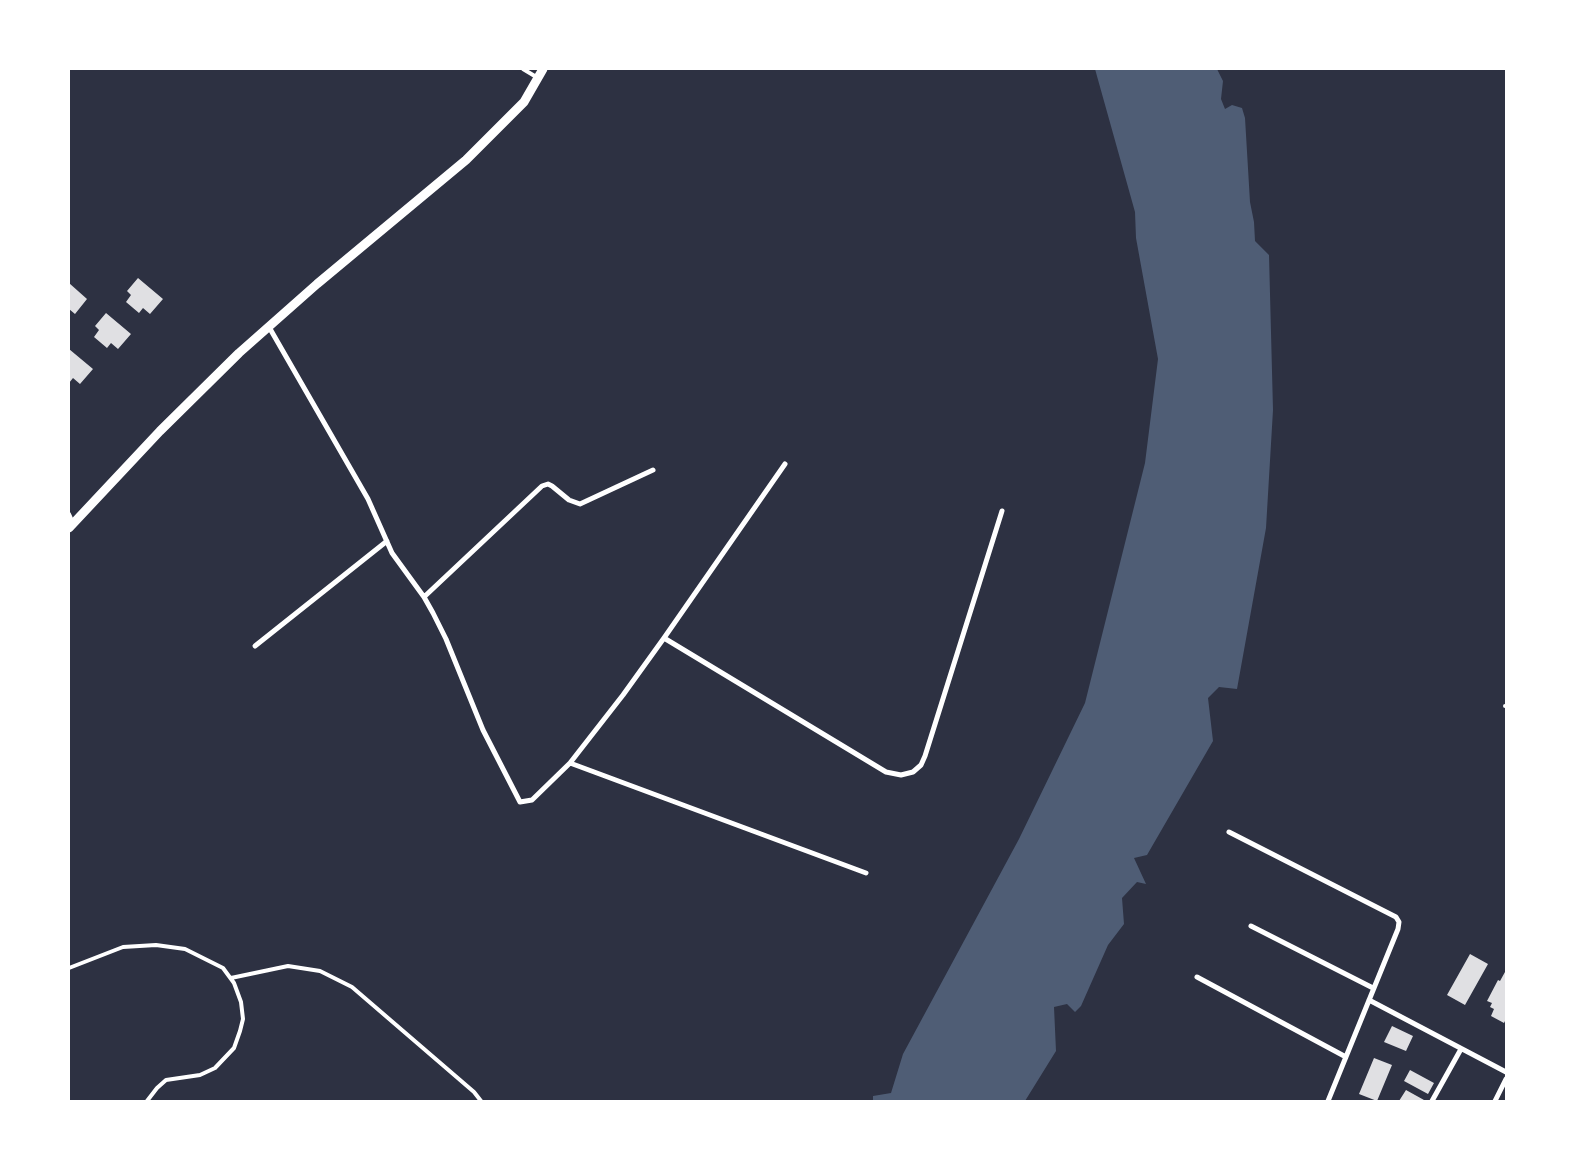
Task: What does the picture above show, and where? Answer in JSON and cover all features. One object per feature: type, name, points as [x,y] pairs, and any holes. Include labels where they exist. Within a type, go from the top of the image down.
[{"type":"street","points":[[71,525],[160,431],[239,353],[317,284],[466,160],[524,102],[543,69]]},
{"type":"street","points":[[269,326],[368,498],[398,562],[424,597],[446,639],[483,730],[520,802],[532,800],[570,763],[664,638],[785,464]]},
{"type":"street","points":[[424,597],[542,486],[548,484],[569,500],[580,504],[653,470]]},
{"type":"street","points":[[664,638],[886,772],[901,775],[913,772],[921,765],[925,756],[1002,511]]},
{"type":"street","points":[[255,646],[387,541]]},
{"type":"street","points":[[570,763],[866,873]]},
{"type":"street","points":[[1229,832],[1396,917],[1399,922],[1398,929],[1328,1101]]},
{"type":"street","points":[[1251,926],[1373,988]]},
{"type":"street","points":[[1197,977],[1346,1057]]},
{"type":"street","points":[[1369,1000],[1506,1072]]},
{"type":"street","points":[[1432,1101],[1461,1049]]},
{"type":"street","points":[[1495,1101],[1506,1079]]},
{"type":"lane","points":[[523,69],[538,78]]},
{"type":"lane","points":[[69,514],[71,525]]},
{"type":"lane","points":[[69,968],[123,947],[156,945],[185,949],[223,968],[234,983],[241,1002],[243,1019],[234,1048],[215,1068],[200,1074],[166,1080],[147,1101]]},
{"type":"lane","points":[[230,978],[288,966],[320,971],[352,987],[474,1092],[481,1101]]},
{"type":"water","points":[[1095,69],[1217,69],[1223,81],[1221,99],[1225,109],[1232,105],[1242,108],[1245,118],[1250,202],[1255,241],[1269,255],[1273,410],[1266,528],[1237,689],[1219,687],[1208,698],[1213,741],[1147,855],[1134,858],[1146,884],[1137,882],[1122,898],[1124,924],[1108,945],[1081,1006],[1075,1012],[1067,1004],[1054,1007],[1056,1051],[1025,1101],[873,1101],[873,1096],[891,1093],[903,1054],[1019,839],[1085,703],[1145,463],[1158,359],[1136,238],[1135,212]]},
{"type":"building","points":[[138,278],[163,299],[150,314],[143,308],[139,313],[126,302],[131,295],[127,291]]},
{"type":"building","points":[[69,283],[87,299],[75,314],[69,309]]},
{"type":"building","points":[[106,313],[131,334],[118,349],[111,343],[107,348],[94,337],[99,330],[95,326]]},
{"type":"building","points":[[69,349],[93,369],[80,384],[73,378],[69,383]]},
{"type":"building","points":[[1470,954],[1488,964],[1465,1005],[1447,995]]},
{"type":"building","points":[[1505,972],[1506,1019],[1504,1023],[1491,1016],[1494,1009],[1490,1007],[1492,1003],[1487,1001],[1498,980],[1500,981]]},
{"type":"building","points":[[1392,1026],[1413,1036],[1406,1051],[1384,1042]]},
{"type":"building","points":[[1374,1058],[1392,1065],[1377,1101],[1359,1094]]},
{"type":"building","points":[[1410,1070],[1434,1083],[1428,1094],[1404,1081]]},
{"type":"building","points":[[1406,1090],[1424,1100],[1399,1101]]}]
